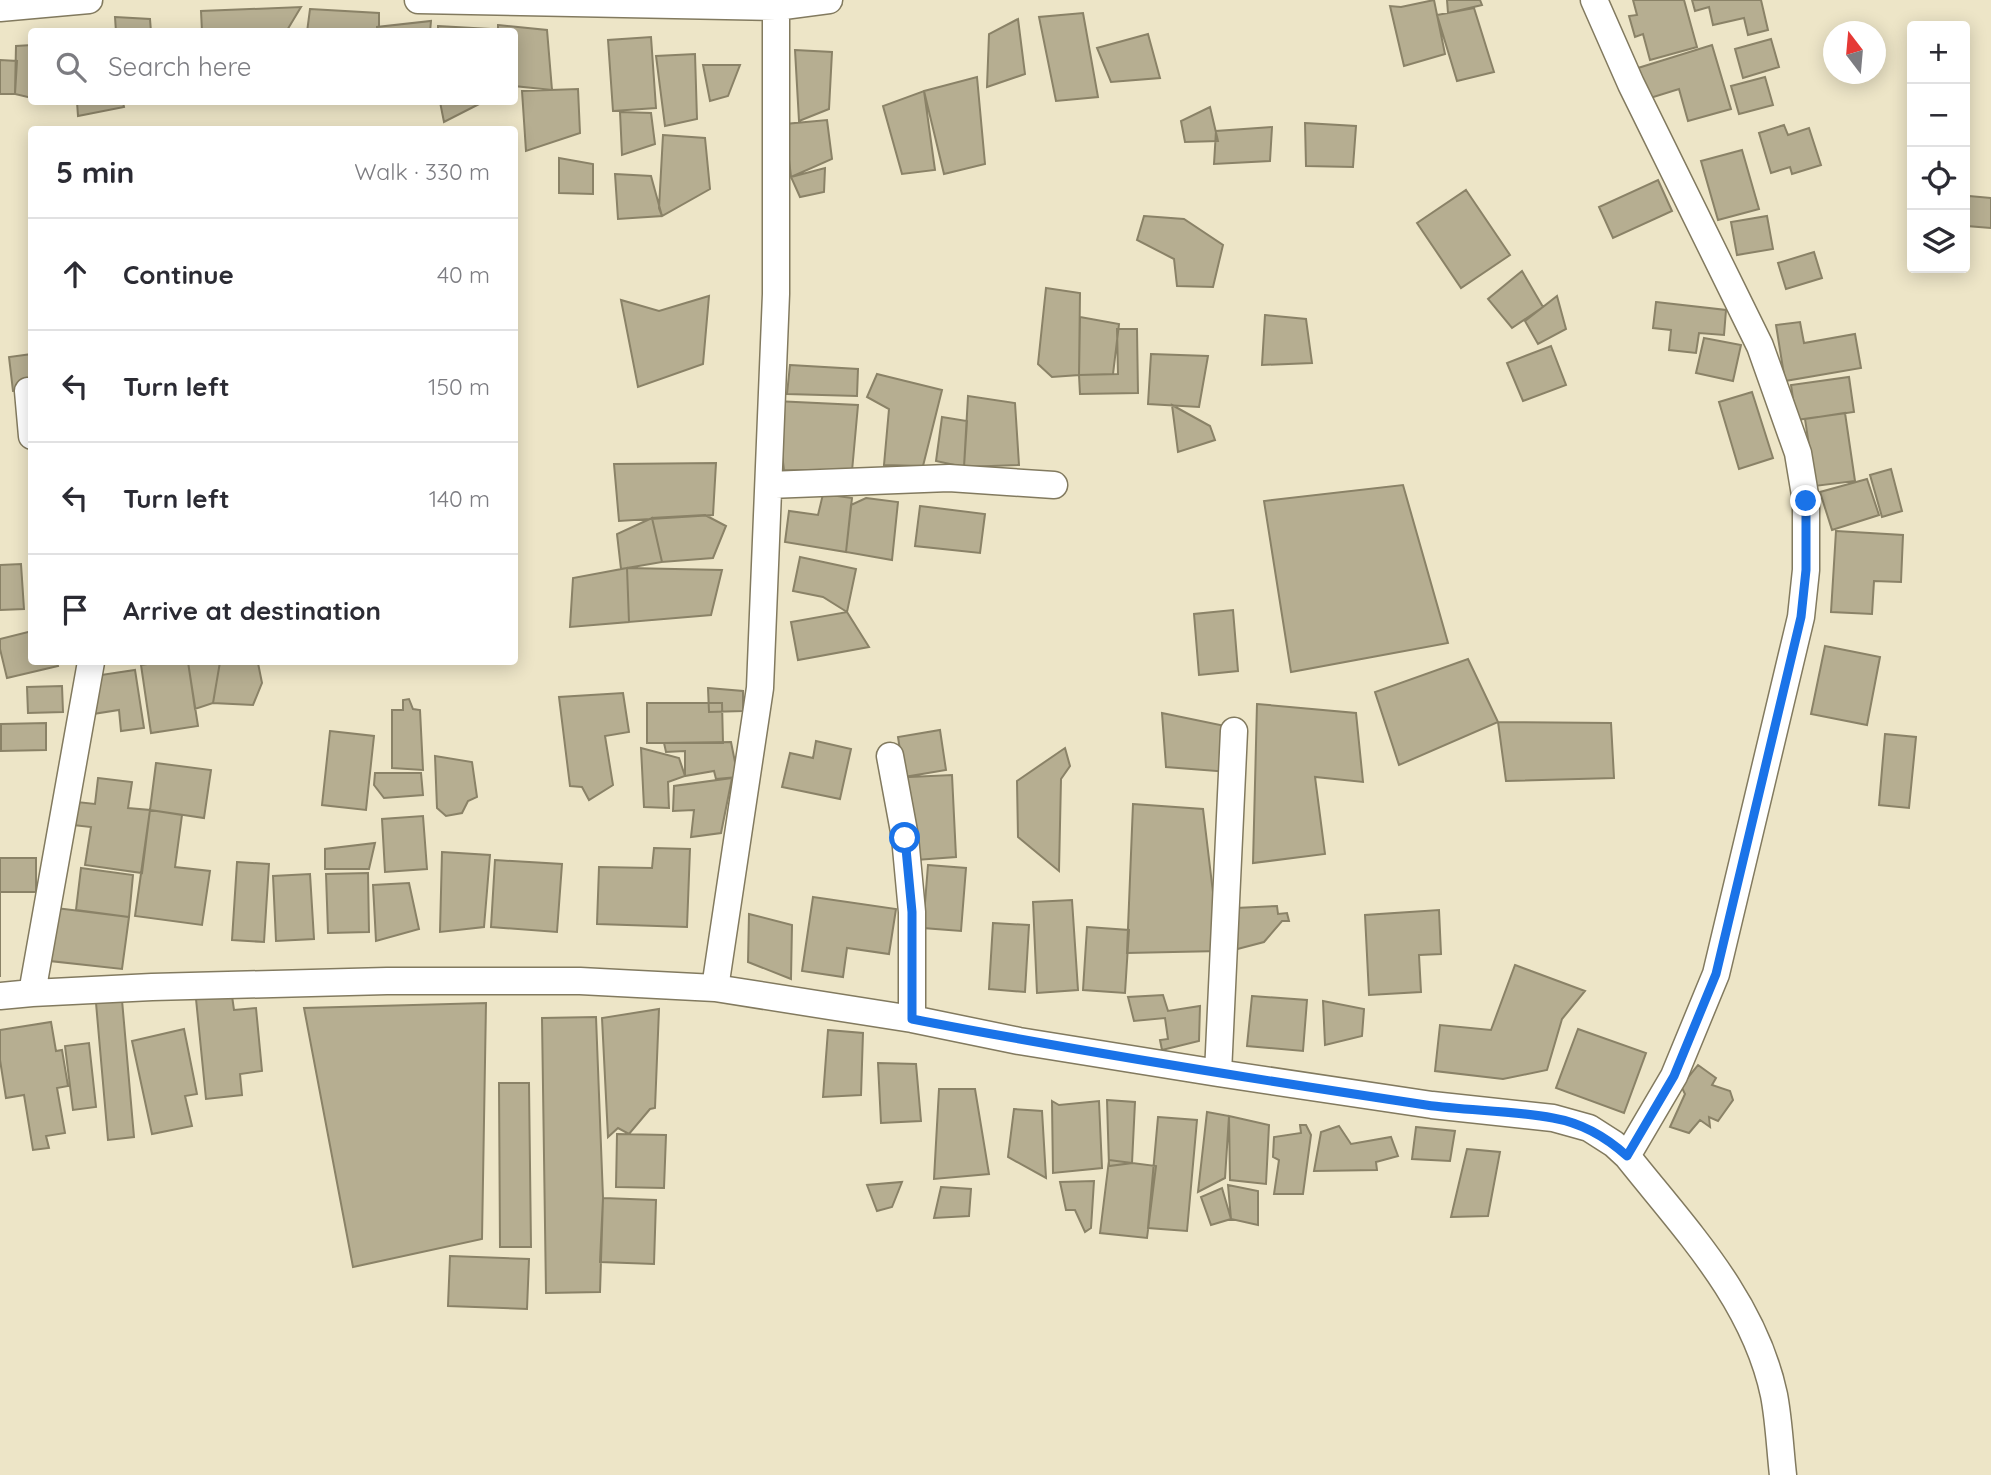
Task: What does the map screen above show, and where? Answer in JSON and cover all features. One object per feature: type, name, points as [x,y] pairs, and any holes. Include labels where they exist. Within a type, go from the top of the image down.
[{"type":"street","points":[[0,8],[89,0]]},
{"type":"street","points":[[418,0],[776,3],[829,0]]},
{"type":"street","points":[[1594,0],[1631,84],[1760,346],[1798,453],[1806,501],[1806,570],[1801,617],[1716,974],[1674,1076],[1627,1156]]},
{"type":"street","points":[[715,988],[760,688],[776,294],[776,3]]},
{"type":"street","points":[[769,485],[949,478],[1054,485]]},
{"type":"street","points":[[32,993],[91,665]]},
{"type":"street","points":[[1218,1073],[1234,731]]},
{"type":"street","points":[[890,756],[905,838],[912,912],[912,1019]]},
{"type":"street","points":[[0,996],[387,982],[580,981],[715,988],[912,1019],[1019,1041],[1218,1073],[1432,1105],[1553,1118],[1589,1128],[1627,1156],[1721,1275],[1741,1307],[1760,1350],[1774,1395],[1783,1475]]},
{"type":"building","points":[[1434,0],[1445,54],[1404,66],[1390,6],[1401,7]]},
{"type":"building","points":[[1447,0],[1480,0],[1482,5],[1448,13]]},
{"type":"building","points":[[1633,0],[1684,0],[1697,47],[1650,60],[1643,34],[1635,37],[1629,16],[1637,15]]},
{"type":"building","points":[[1692,0],[1761,0],[1768,30],[1748,35],[1744,18],[1713,25],[1709,7],[1695,11]]},
{"type":"building","points":[[301,7],[288,28],[202,28],[201,11]]},
{"type":"building","points":[[1474,8],[1494,72],[1457,81],[1437,15]]},
{"type":"building","points":[[310,9],[379,13],[379,28],[308,28]]},
{"type":"building","points":[[1083,13],[1098,97],[1056,101],[1039,17]]},
{"type":"building","points":[[115,17],[150,19],[151,28],[116,28]]},
{"type":"building","points":[[1018,19],[1025,74],[987,87],[989,34]]},
{"type":"building","points":[[431,21],[430,28],[377,27]]},
{"type":"building","points":[[498,25],[547,30],[552,90],[518,86],[518,28],[498,28]]},
{"type":"building","points":[[438,26],[473,28],[438,28]]},
{"type":"building","points":[[1148,34],[1160,78],[1111,82],[1097,48]]},
{"type":"building","points":[[651,37],[656,108],[613,111],[608,40]]},
{"type":"building","points":[[1771,39],[1779,67],[1743,78],[1735,49]]},
{"type":"building","points":[[28,45],[28,97],[15,94],[16,46]]},
{"type":"building","points":[[1712,45],[1731,109],[1688,121],[1679,89],[1647,99],[1638,68]]},
{"type":"building","points":[[795,50],[832,52],[829,109],[799,121]]},
{"type":"building","points":[[695,54],[697,119],[665,126],[656,56]]},
{"type":"building","points":[[0,60],[17,61],[15,94],[0,94]]},
{"type":"building","points":[[703,65],[740,65],[728,96],[710,101]]},
{"type":"building","points":[[977,77],[985,164],[944,174],[924,91]]},
{"type":"building","points":[[1765,77],[1773,105],[1739,114],[1731,86]]},
{"type":"building","points":[[578,89],[580,133],[526,151],[522,91]]},
{"type":"building","points":[[924,91],[935,170],[902,174],[883,106]]},
{"type":"building","points":[[77,105],[124,105],[124,107],[78,116]]},
{"type":"building","points":[[441,105],[477,105],[444,122]]},
{"type":"building","points":[[1210,107],[1218,141],[1185,142],[1181,121]]},
{"type":"building","points":[[620,112],[651,113],[655,144],[622,155]]},
{"type":"building","points":[[827,120],[832,159],[791,177],[785,124]]},
{"type":"building","points":[[1305,123],[1356,126],[1353,167],[1306,166]]},
{"type":"building","points":[[1784,125],[1788,135],[1809,128],[1821,165],[1792,174],[1790,167],[1771,173],[1759,133]]},
{"type":"building","points":[[1272,127],[1270,161],[1214,164],[1216,131]]},
{"type":"building","points":[[663,135],[705,138],[710,189],[662,216],[659,208]]},
{"type":"building","points":[[1742,150],[1759,209],[1718,220],[1701,161]]},
{"type":"building","points":[[559,158],[593,164],[593,194],[559,193]]},
{"type":"building","points":[[825,168],[824,192],[800,197],[791,177]]},
{"type":"building","points":[[615,174],[651,176],[662,216],[618,219]]},
{"type":"building","points":[[1658,180],[1672,211],[1613,238],[1599,207]]},
{"type":"building","points":[[1466,190],[1510,255],[1461,288],[1417,223]]},
{"type":"building","points":[[1970,196],[1991,198],[1991,228],[1970,226]]},
{"type":"building","points":[[1144,216],[1184,219],[1223,245],[1213,287],[1177,286],[1174,259],[1137,240]]},
{"type":"building","points":[[1767,216],[1773,249],[1737,255],[1731,222]]},
{"type":"building","points":[[1814,252],[1822,278],[1786,289],[1778,263]]},
{"type":"building","points":[[1522,271],[1543,307],[1512,328],[1488,299]]},
{"type":"building","points":[[1046,288],[1080,293],[1079,375],[1052,377],[1038,364]]},
{"type":"building","points":[[709,296],[703,364],[638,387],[621,300],[659,311]]},
{"type":"building","points":[[1557,296],[1566,329],[1538,344],[1525,321]]},
{"type":"building","points":[[1656,302],[1726,310],[1724,335],[1699,333],[1696,353],[1669,350],[1671,330],[1653,328]]},
{"type":"building","points":[[1265,315],[1306,319],[1312,363],[1262,365]]},
{"type":"building","points":[[1080,317],[1119,324],[1113,374],[1079,375]]},
{"type":"building","points":[[1800,322],[1804,343],[1855,334],[1861,368],[1785,381],[1776,325]]},
{"type":"building","points":[[1117,329],[1137,329],[1138,393],[1080,394],[1079,375],[1118,374]]},
{"type":"building","points":[[1704,338],[1741,345],[1733,381],[1696,373]]},
{"type":"building","points":[[1551,346],[1566,385],[1523,401],[1507,363]]},
{"type":"building","points":[[1151,354],[1208,356],[1199,407],[1148,404]]},
{"type":"building","points":[[28,355],[28,389],[13,391],[9,357]]},
{"type":"building","points":[[790,365],[858,369],[857,396],[787,394]]},
{"type":"building","points":[[877,374],[942,390],[923,466],[884,465],[889,409],[867,397]]},
{"type":"building","points":[[1849,377],[1854,412],[1796,420],[1791,385]]},
{"type":"building","points":[[1752,392],[1773,458],[1739,469],[1719,402]]},
{"type":"building","points":[[968,396],[1015,403],[1019,465],[964,467]]},
{"type":"building","points":[[775,401],[858,405],[852,471],[784,470]]},
{"type":"building","points":[[1172,405],[1210,426],[1215,440],[1178,452]]},
{"type":"building","points":[[1845,413],[1855,481],[1815,486],[1805,419]]},
{"type":"building","points":[[942,417],[967,421],[964,467],[936,461]]},
{"type":"building","points":[[716,463],[713,515],[619,521],[614,464]]},
{"type":"building","points":[[1891,469],[1902,511],[1882,517],[1870,475]]},
{"type":"building","points":[[1867,479],[1879,515],[1832,530],[1820,492]]},
{"type":"building","points":[[1403,485],[1448,643],[1291,672],[1264,501]]},
{"type":"building","points":[[823,494],[852,498],[846,552],[785,542],[789,511],[818,515]]},
{"type":"building","points":[[866,498],[898,502],[892,560],[846,552],[851,505]]},
{"type":"building","points":[[920,506],[985,514],[980,553],[915,546]]},
{"type":"building","points":[[705,515],[726,526],[713,558],[662,562],[652,518]]},
{"type":"building","points":[[652,518],[662,562],[621,569],[617,534]]},
{"type":"building","points":[[1836,531],[1903,535],[1901,582],[1874,581],[1872,614],[1831,612]]},
{"type":"building","points":[[800,557],[856,569],[847,612],[823,597],[793,591]]},
{"type":"building","points":[[21,564],[24,609],[0,610],[0,565]]},
{"type":"building","points":[[627,568],[629,622],[570,627],[573,578]]},
{"type":"building","points":[[627,568],[722,570],[711,615],[629,622]]},
{"type":"building","points":[[1233,610],[1238,671],[1199,675],[1194,614]]},
{"type":"building","points":[[847,612],[869,647],[798,660],[791,622]]},
{"type":"building","points":[[28,632],[28,665],[58,666],[7,678],[0,639]]},
{"type":"building","points":[[1825,646],[1880,657],[1867,725],[1811,714]]},
{"type":"building","points":[[1468,659],[1498,722],[1399,765],[1375,692]]},
{"type":"building","points":[[141,665],[188,665],[198,726],[151,733]]},
{"type":"building","points":[[188,665],[219,665],[213,703],[195,709]]},
{"type":"building","points":[[219,665],[258,665],[262,683],[253,705],[213,703]]},
{"type":"building","points":[[135,670],[144,728],[121,731],[119,710],[93,714],[94,676]]},
{"type":"building","points":[[62,686],[63,712],[28,713],[27,687]]},
{"type":"building","points":[[708,688],[743,691],[743,711],[709,712]]},
{"type":"building","points":[[623,693],[629,732],[605,736],[613,785],[589,800],[582,787],[570,786],[559,697]]},
{"type":"building","points":[[409,699],[413,709],[420,710],[423,770],[392,768],[392,710],[403,710],[403,700]]},
{"type":"building","points":[[647,703],[722,703],[723,743],[647,743]]},
{"type":"building","points":[[1257,704],[1356,713],[1363,782],[1315,777],[1325,854],[1253,863]]},
{"type":"building","points":[[1162,713],[1230,727],[1229,772],[1166,767]]},
{"type":"building","points":[[1498,722],[1611,723],[1614,778],[1506,781]]},
{"type":"building","points":[[46,723],[46,750],[1,751],[1,724]]},
{"type":"building","points":[[940,730],[946,770],[904,777],[898,737]]},
{"type":"building","points":[[330,731],[374,736],[366,810],[322,805]]},
{"type":"building","points":[[1885,734],[1916,737],[1909,808],[1879,805]]},
{"type":"building","points":[[816,741],[851,749],[840,799],[782,787],[790,753],[813,758]]},
{"type":"building","points":[[731,742],[738,777],[716,779],[714,771],[685,776],[685,751],[666,752],[664,743]]},
{"type":"building","points":[[641,748],[679,758],[685,776],[668,782],[669,808],[644,807]]},
{"type":"building","points":[[1065,748],[1070,766],[1061,779],[1059,871],[1018,837],[1017,781]]},
{"type":"building","points":[[435,756],[472,762],[477,797],[468,801],[462,813],[446,816],[437,808]]},
{"type":"building","points":[[156,763],[211,770],[204,818],[150,810]]},
{"type":"building","points":[[375,773],[421,773],[423,795],[384,798],[374,785]]},
{"type":"building","points":[[952,775],[956,857],[902,861],[888,778]]},
{"type":"building","points":[[98,778],[132,782],[128,808],[150,810],[142,873],[85,865],[91,827],[65,824],[68,801],[95,804]]},
{"type":"building","points":[[732,778],[721,833],[691,837],[694,810],[673,811],[674,786]]},
{"type":"building","points":[[1133,804],[1203,809],[1220,951],[1127,953]]},
{"type":"building","points":[[150,810],[182,815],[175,867],[210,871],[202,925],[135,916]]},
{"type":"building","points":[[423,816],[427,869],[385,872],[382,819]]},
{"type":"building","points":[[375,843],[369,869],[325,869],[325,849]]},
{"type":"building","points":[[654,848],[690,849],[687,927],[597,924],[599,867],[652,868]]},
{"type":"building","points":[[442,852],[490,855],[484,927],[440,932]]},
{"type":"building","points":[[0,858],[36,858],[36,892],[0,892]]},
{"type":"building","points":[[495,860],[562,864],[557,932],[491,927]]},
{"type":"building","points":[[237,862],[269,864],[264,942],[232,940]]},
{"type":"building","points":[[928,865],[966,868],[961,931],[923,928]]},
{"type":"building","points":[[81,868],[133,875],[129,917],[76,910]]},
{"type":"building","points":[[368,873],[369,932],[328,933],[326,874]]},
{"type":"building","points":[[310,874],[314,939],[276,941],[273,876]]},
{"type":"building","points":[[409,883],[419,929],[376,941],[373,885]]},
{"type":"building","points":[[813,897],[896,909],[889,954],[847,948],[843,977],[802,971]]},
{"type":"building","points":[[1072,900],[1078,990],[1037,993],[1033,902]]},
{"type":"building","points":[[1277,906],[1278,914],[1287,913],[1289,921],[1282,921],[1264,942],[1226,952],[1215,909]]},
{"type":"building","points":[[56,908],[129,917],[122,969],[50,961]]},
{"type":"building","points":[[1439,910],[1441,954],[1419,955],[1421,992],[1369,995],[1365,915]]},
{"type":"building","points":[[749,914],[792,925],[791,979],[748,962]]},
{"type":"building","points":[[993,923],[1029,925],[1025,992],[989,989]]},
{"type":"building","points":[[1087,927],[1129,930],[1125,993],[1083,990]]},
{"type":"building","points":[[1515,965],[1585,991],[1562,1019],[1547,1070],[1503,1079],[1435,1071],[1440,1025],[1491,1030]]},
{"type":"building","points":[[1163,995],[1168,1011],[1200,1006],[1199,1041],[1162,1050],[1160,1040],[1168,1039],[1165,1018],[1134,1021],[1128,997]]},
{"type":"building","points":[[232,996],[234,1010],[256,1008],[262,1071],[240,1074],[242,1095],[206,1099],[196,999]]},
{"type":"building","points":[[1252,996],[1307,1000],[1303,1051],[1247,1046]]},
{"type":"building","points":[[122,1000],[134,1137],[108,1140],[96,1003]]},
{"type":"building","points":[[1323,1001],[1364,1009],[1362,1036],[1325,1045]]},
{"type":"building","points":[[486,1003],[482,1239],[353,1267],[304,1008]]},
{"type":"building","points":[[659,1009],[655,1108],[650,1109],[629,1134],[618,1128],[608,1137],[602,1018]]},
{"type":"building","points":[[596,1017],[603,1198],[600,1292],[546,1293],[542,1018]]},
{"type":"building","points":[[51,1022],[56,1051],[62,1050],[68,1086],[57,1088],[65,1133],[46,1136],[49,1148],[33,1150],[24,1095],[6,1098],[0,1060],[0,1030]]},
{"type":"building","points":[[184,1029],[197,1094],[185,1096],[192,1126],[152,1134],[132,1041]]},
{"type":"building","points":[[1578,1029],[1646,1053],[1624,1113],[1556,1088]]},
{"type":"building","points":[[828,1030],[863,1033],[861,1095],[823,1097]]},
{"type":"building","points":[[89,1043],[96,1107],[73,1110],[65,1046]]},
{"type":"building","points":[[878,1063],[916,1064],[921,1121],[881,1123]]},
{"type":"building","points":[[1698,1065],[1716,1078],[1712,1085],[1730,1091],[1733,1100],[1718,1121],[1709,1117],[1710,1127],[1700,1120],[1689,1133],[1670,1127],[1685,1094],[1681,1086]]},
{"type":"building","points":[[499,1083],[529,1083],[531,1247],[500,1247]]},
{"type":"building","points":[[939,1089],[975,1089],[989,1174],[934,1179]]},
{"type":"building","points":[[1107,1100],[1135,1102],[1132,1163],[1109,1166]]},
{"type":"building","points":[[1052,1101],[1059,1105],[1099,1101],[1102,1168],[1053,1173]]},
{"type":"building","points":[[1014,1109],[1042,1111],[1046,1178],[1008,1157]]},
{"type":"building","points":[[1207,1112],[1229,1116],[1225,1178],[1198,1192]]},
{"type":"building","points":[[1229,1116],[1269,1125],[1266,1184],[1230,1180]]},
{"type":"building","points":[[1158,1117],[1197,1120],[1187,1231],[1148,1228]]},
{"type":"building","points":[[1300,1125],[1306,1125],[1311,1135],[1303,1194],[1274,1194],[1279,1160],[1273,1157],[1274,1137],[1301,1133]]},
{"type":"building","points":[[1339,1126],[1351,1144],[1391,1137],[1398,1156],[1376,1162],[1377,1170],[1314,1171],[1321,1132]]},
{"type":"building","points":[[1416,1127],[1455,1131],[1450,1161],[1412,1159]]},
{"type":"building","points":[[617,1134],[666,1135],[664,1188],[616,1187]]},
{"type":"building","points":[[1467,1149],[1500,1152],[1488,1216],[1451,1217]]},
{"type":"building","points":[[1109,1160],[1156,1166],[1147,1238],[1100,1233]]},
{"type":"building","points":[[1094,1181],[1091,1228],[1085,1232],[1075,1210],[1066,1210],[1060,1182]]},
{"type":"building","points":[[902,1182],[892,1207],[877,1211],[867,1185]]},
{"type":"building","points":[[1228,1185],[1258,1191],[1258,1225],[1231,1219]]},
{"type":"building","points":[[941,1187],[971,1189],[969,1216],[934,1218]]},
{"type":"building","points":[[1222,1188],[1231,1219],[1211,1225],[1201,1197]]},
{"type":"building","points":[[603,1198],[656,1200],[654,1264],[600,1262]]},
{"type":"building","points":[[450,1256],[529,1259],[527,1309],[448,1306]]},
{"type":"route","points":[[905,838],[912,912],[912,1019],[1019,1041],[1218,1073],[1432,1105],[1553,1118],[1589,1128],[1627,1156],[1674,1076],[1716,974],[1801,617],[1806,570],[1806,501]]}]
